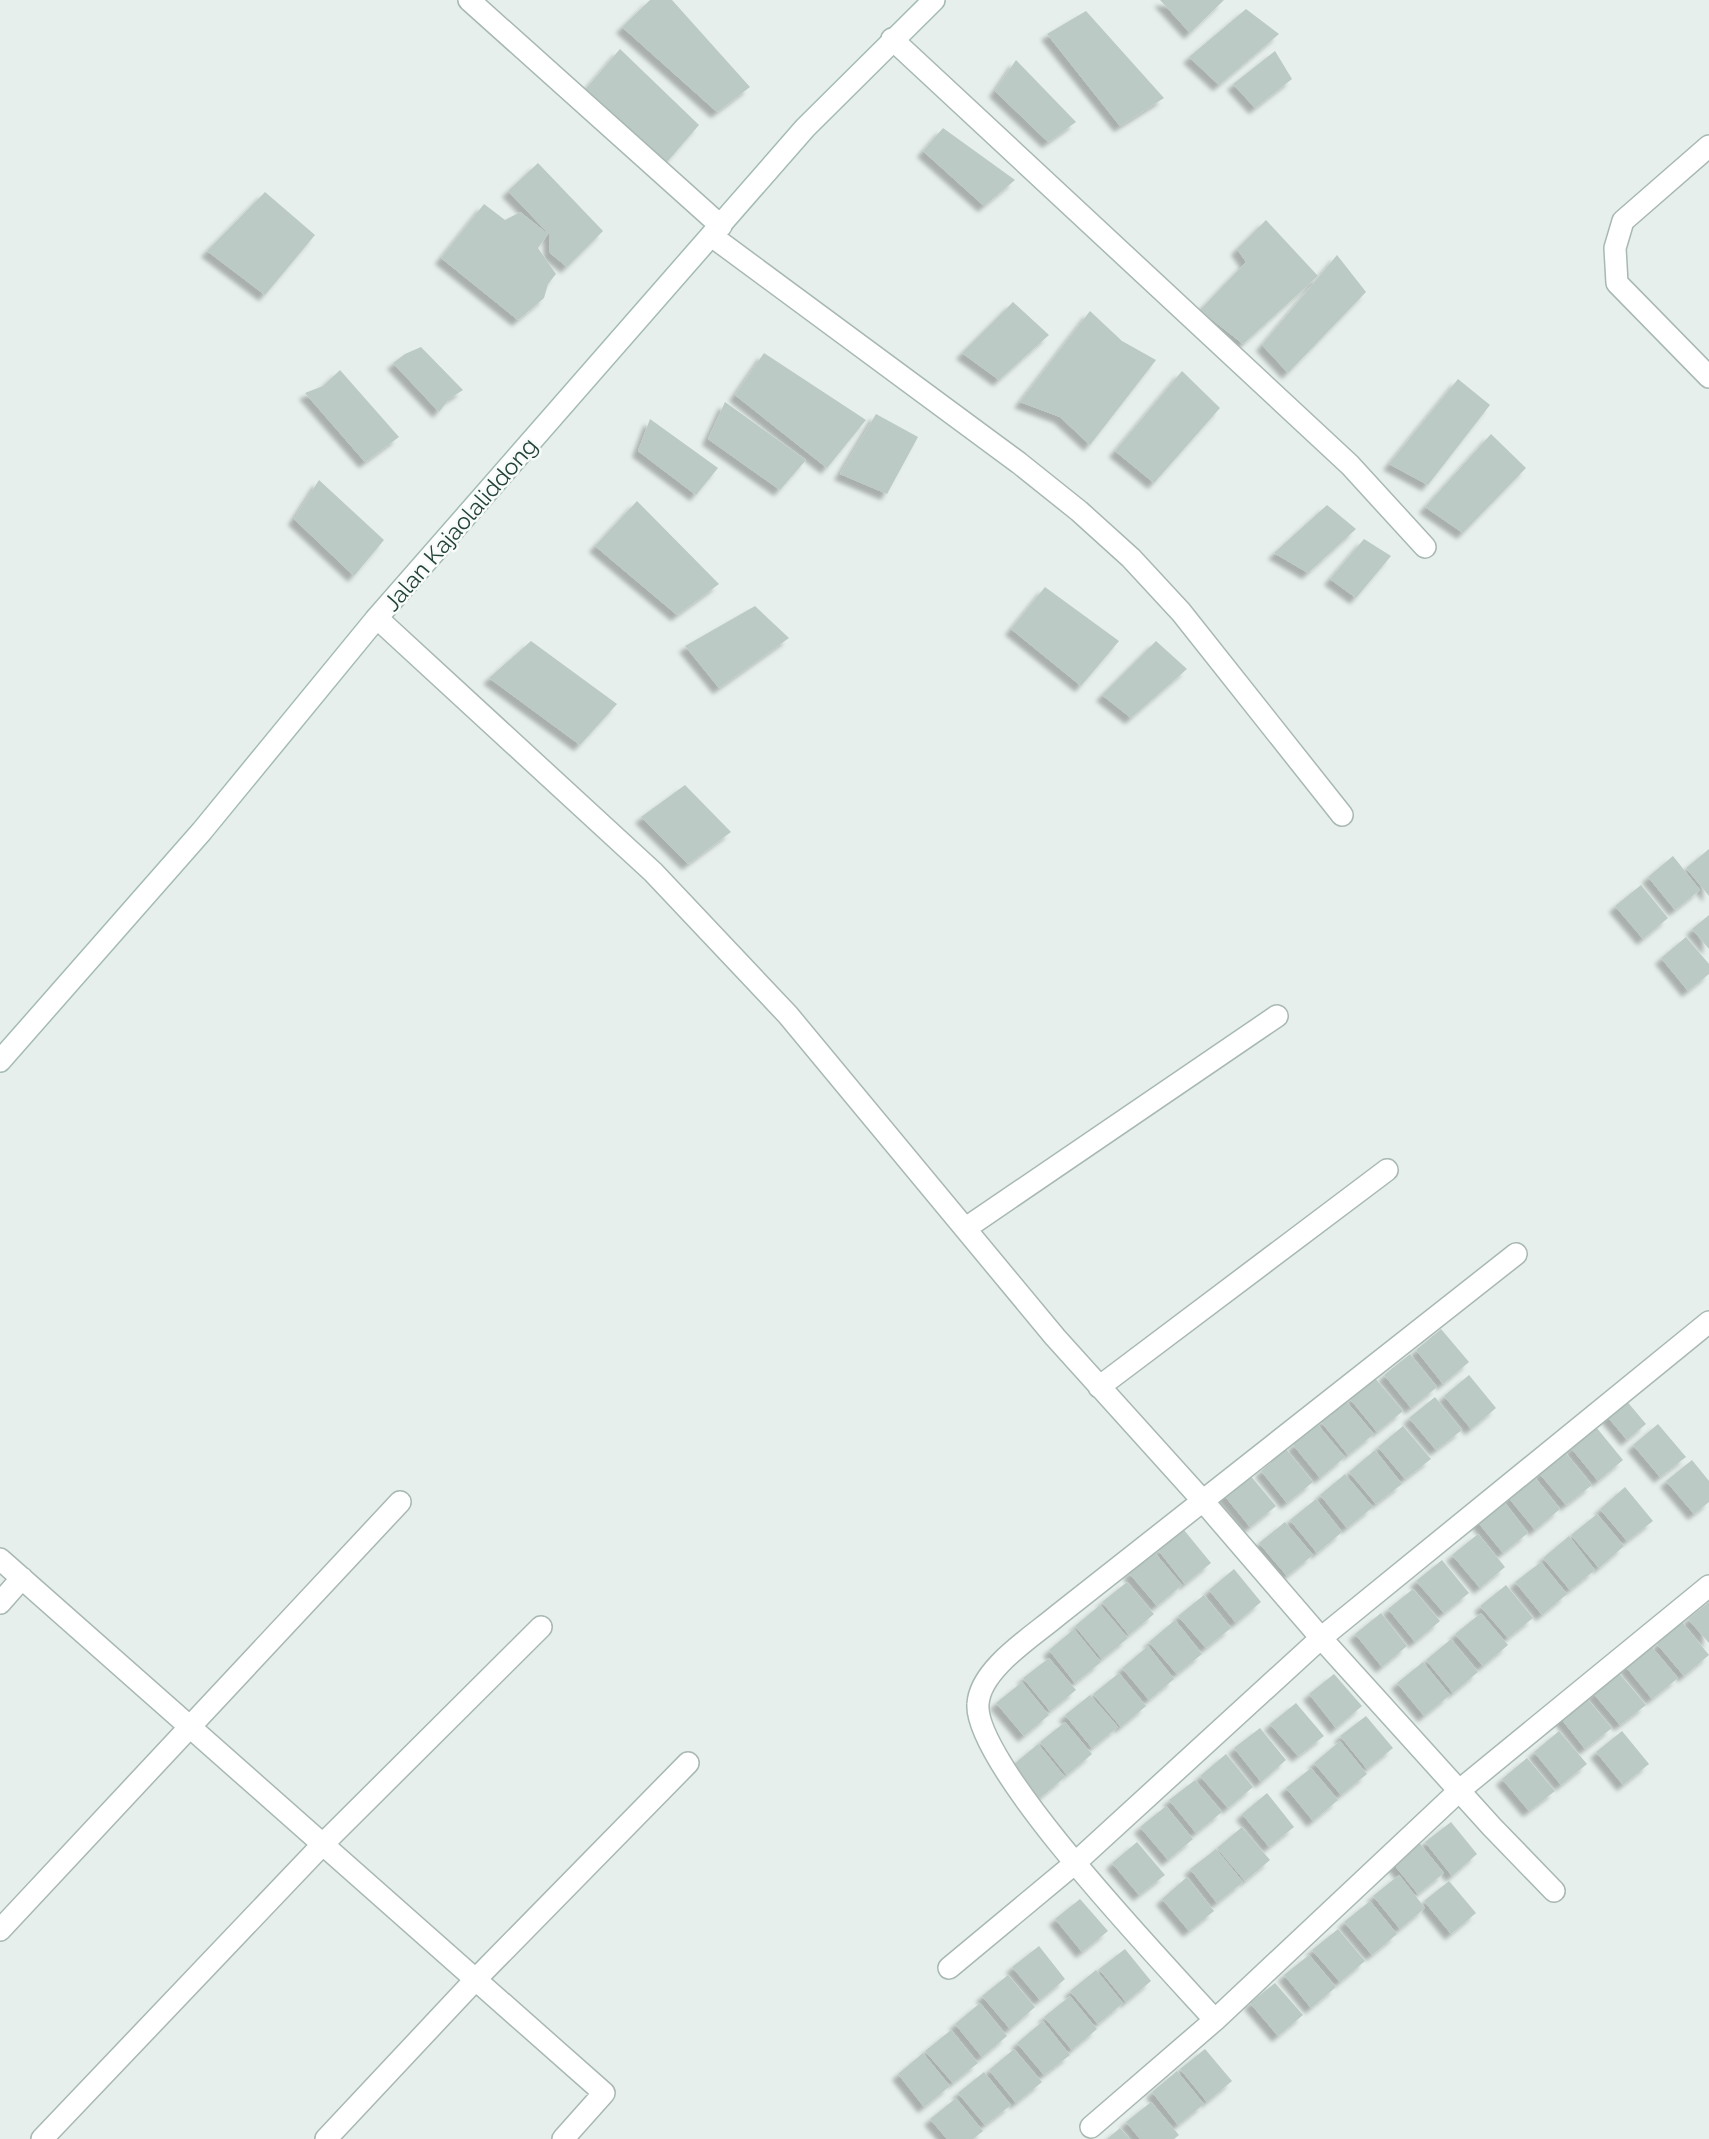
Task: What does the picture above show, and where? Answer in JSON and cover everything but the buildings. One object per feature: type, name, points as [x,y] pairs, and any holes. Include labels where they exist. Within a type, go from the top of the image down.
[{"type":"street","points":[[469,0],[717,232],[1019,463],[1079,511],[1131,558],[1181,612],[1342,815]]},
{"type":"street","name":"Jalan Kajaolaliddong","points":[[0,1061],[202,831],[377,618],[717,232],[805,128],[934,0]]},
{"type":"street","points":[[892,39],[1350,465],[1425,547]]},
{"type":"street","points":[[1709,146],[1623,221],[1615,248],[1617,283],[1709,377]]},
{"type":"street","points":[[377,618],[653,872],[788,1015],[1099,1387],[1203,1501],[1321,1638],[1461,1789],[1492,1827],[1555,1891]]},
{"type":"street","points":[[966,1228],[1276,1016]]},
{"type":"street","points":[[1099,1387],[1387,1170]]},
{"type":"street","points":[[1215,2020],[1073,1864],[985,1740],[977,1704],[987,1675],[1058,1615],[1516,1254]]},
{"type":"street","points":[[949,1968],[1073,1864],[1321,1638],[1709,1322]]},
{"type":"street","points":[[0,1930],[400,1502]]},
{"type":"street","points":[[0,1559],[604,2093],[563,2139]]},
{"type":"street","points":[[0,1603],[22,1578]]},
{"type":"street","points":[[1091,2127],[1215,2020],[1461,1789],[1709,1586]]},
{"type":"street","points":[[42,2139],[323,1844],[541,1627]]},
{"type":"street","points":[[326,2139],[476,1979],[688,1763]]}]
